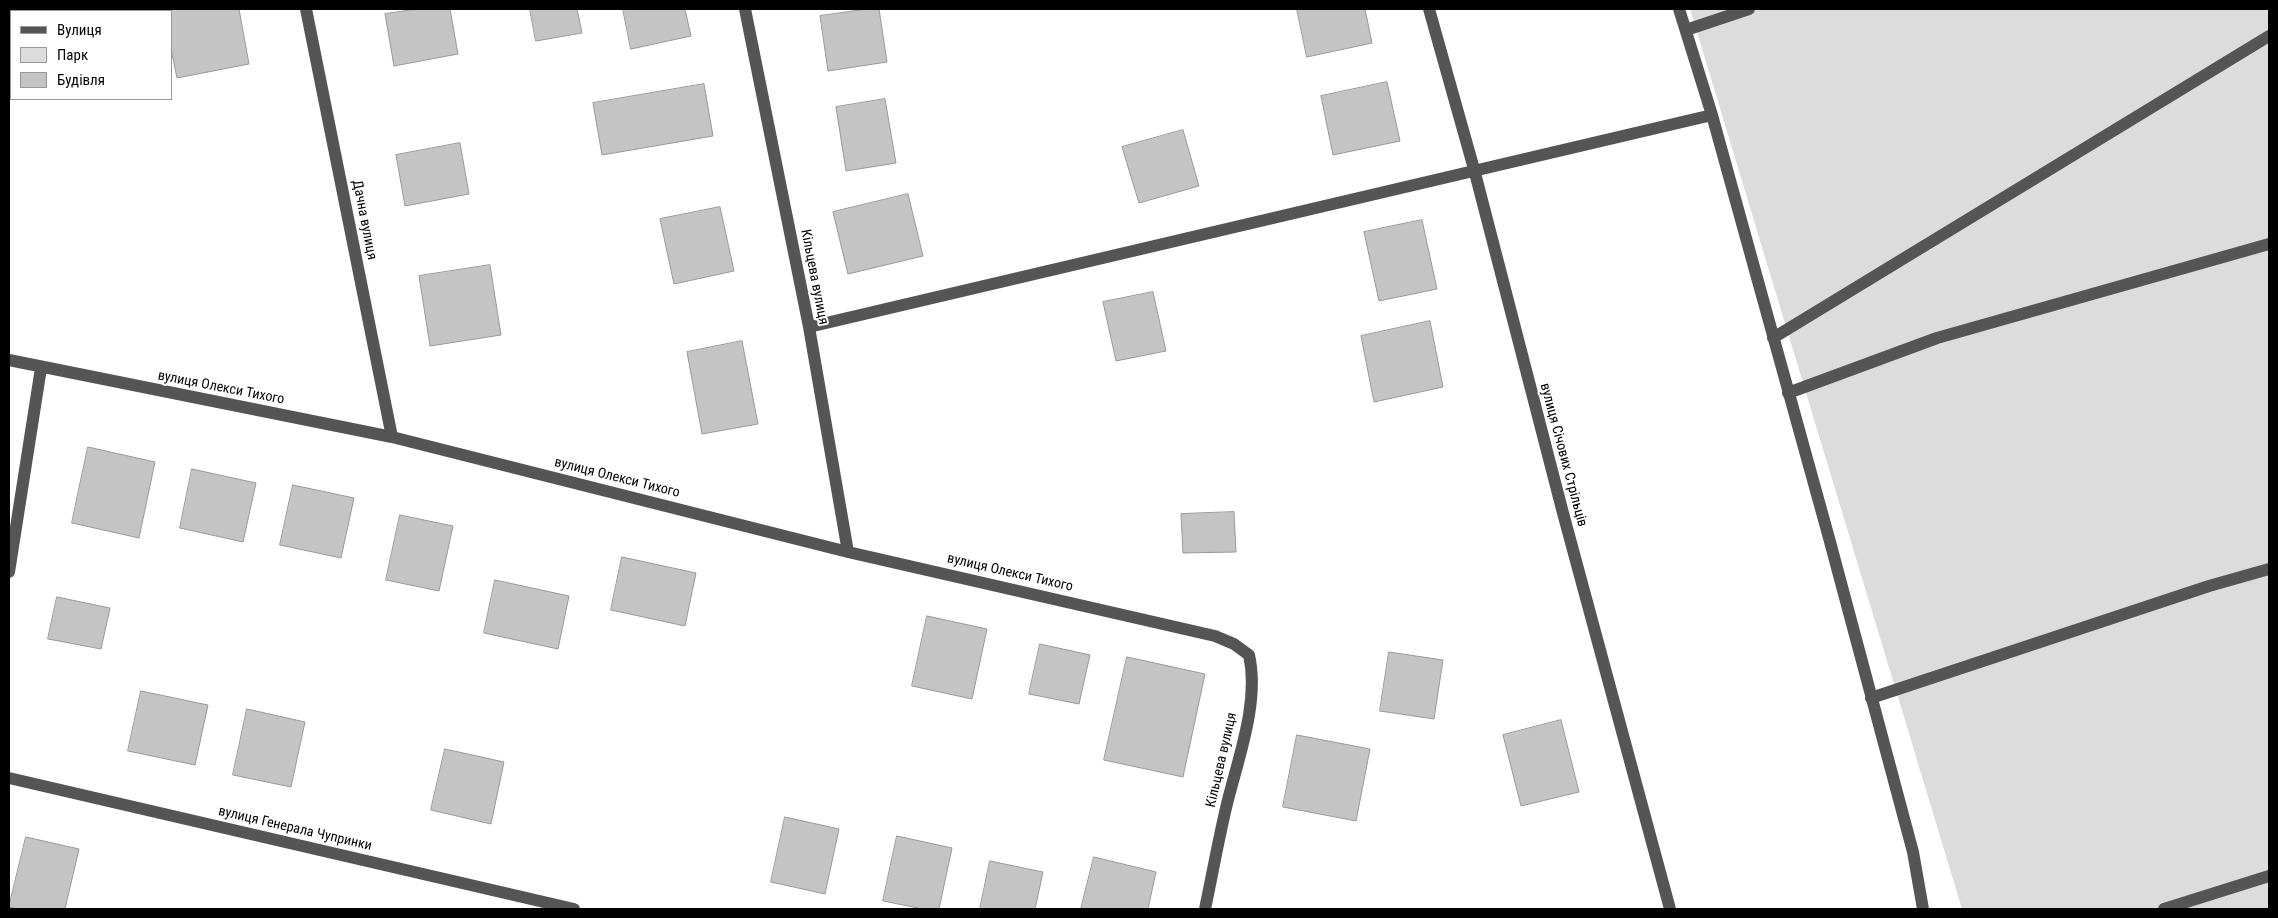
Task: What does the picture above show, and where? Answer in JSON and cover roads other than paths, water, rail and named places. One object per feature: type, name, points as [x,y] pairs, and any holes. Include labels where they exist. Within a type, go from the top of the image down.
[{"type":"street","name":"Дачна вулиця","points":[[306,9],[392,437]]},
{"type":"street","name":"Кільцева вулиця","points":[[745,9],[809,326],[848,552]]},
{"type":"street","name":"вулиця Січових Стрільців","points":[[1429,9],[1474,169],[1563,513],[1670,909]]},
{"type":"street","points":[[1679,9],[1712,115],[1913,852],[1922,909]]},
{"type":"street","points":[[1686,30],[1749,9]]},
{"type":"street","points":[[1773,338],[2269,36]]},
{"type":"street","points":[[809,326],[1474,169],[1712,115]]},
{"type":"street","points":[[1788,393],[1937,338],[2269,244]]},
{"type":"street","name":"вулиця Олекси Тихого","points":[[9,360],[41,368],[392,437],[848,552],[1215,636]]},
{"type":"street","points":[[9,572],[41,368]]},
{"type":"street","points":[[1871,698],[2209,586],[2269,569]]},
{"type":"street","name":"Кільцева вулиця","points":[[1205,909],[1251,704],[1252,669],[1249,655],[1234,644],[1215,636]]},
{"type":"street","name":"вулиця Генерала Чупринки","points":[[9,778],[574,909]]},
{"type":"street","points":[[2164,909],[2269,876]]}]
